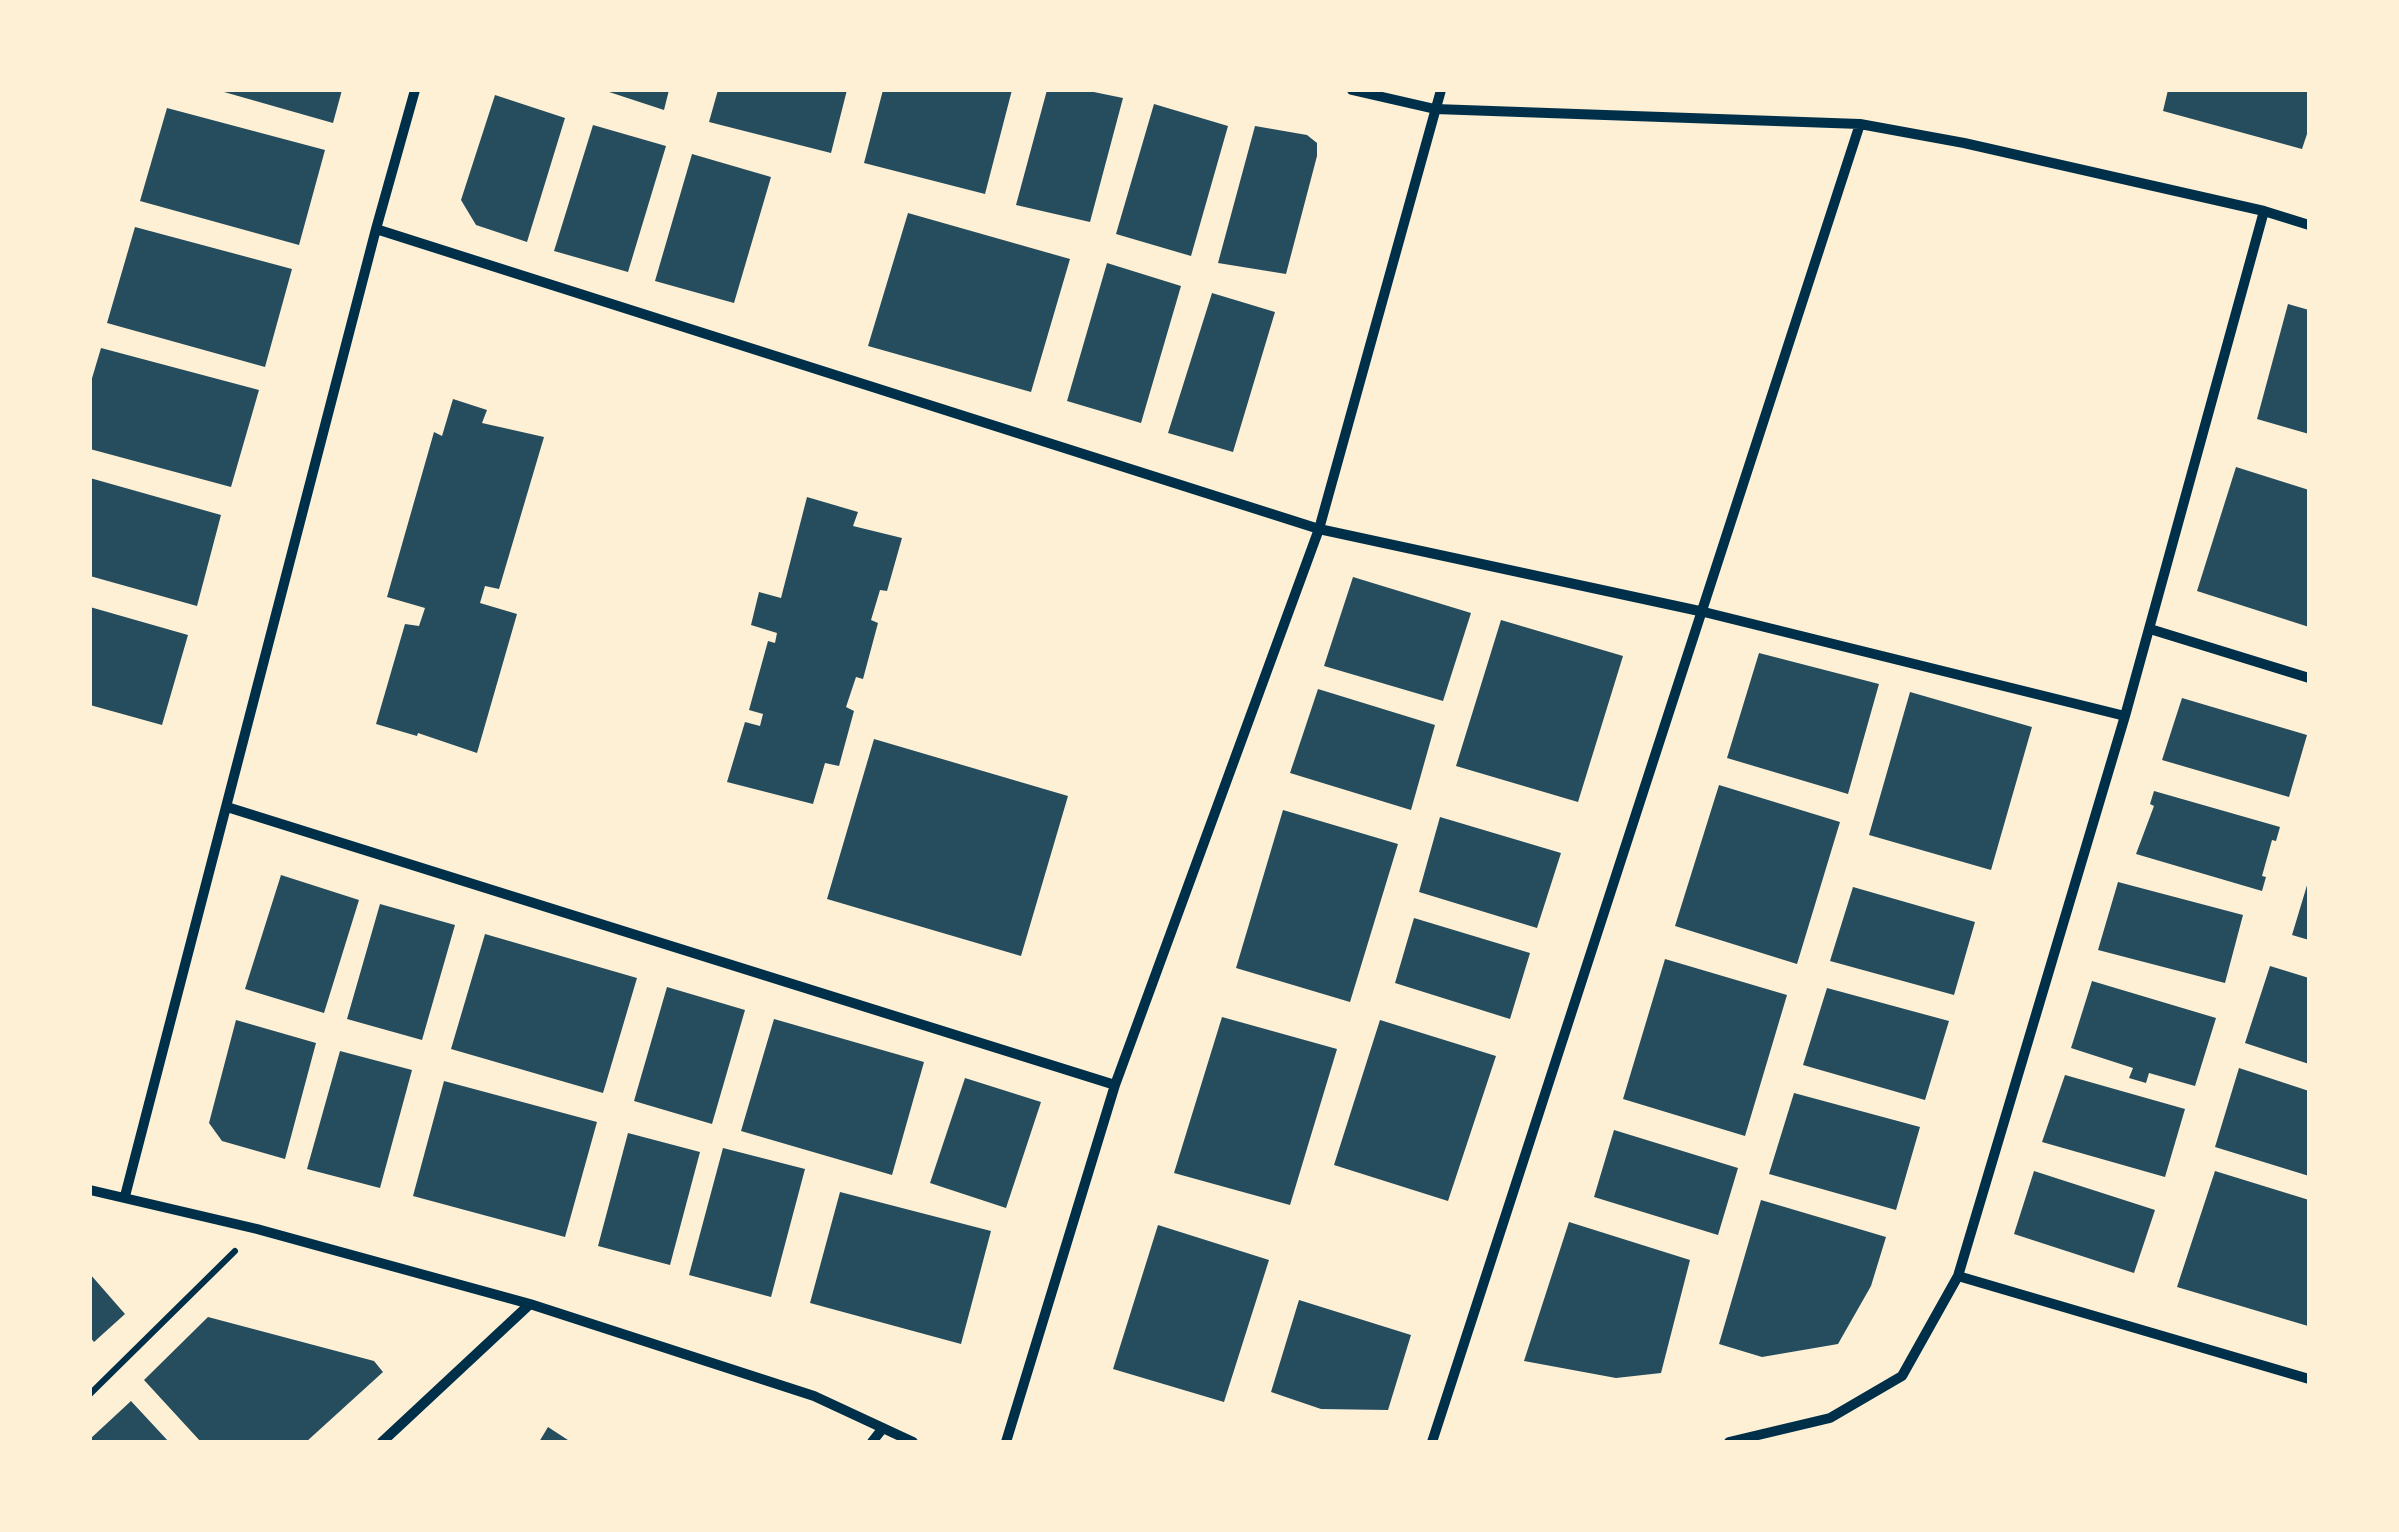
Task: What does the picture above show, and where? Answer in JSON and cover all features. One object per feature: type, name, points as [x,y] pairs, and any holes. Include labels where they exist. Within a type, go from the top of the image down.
[{"type":"street","points":[[125,1196],[415,90]]},
{"type":"street","points":[[1352,90],[1435,109],[1860,124],[1964,143],[2264,211],[2309,225]]},
{"type":"street","points":[[1006,1442],[1115,1085],[1319,528],[1441,90]]},
{"type":"street","points":[[1432,1442],[1860,124]]},
{"type":"street","points":[[1729,1442],[1830,1418],[1902,1376],[1958,1276],[2126,716],[2264,211]]},
{"type":"street","points":[[376,229],[1319,528],[1704,612],[2126,716]]},
{"type":"street","points":[[2150,629],[2309,678]]},
{"type":"street","points":[[228,807],[1115,1085]]},
{"type":"street","points":[[90,1190],[258,1229],[530,1304],[814,1396],[914,1442]]},
{"type":"street","points":[[1958,1276],[2309,1379]]},
{"type":"street","points":[[382,1442],[530,1304]]},
{"type":"street","points":[[872,1442],[883,1428]]},
{"type":"path","points":[[90,1394],[258,1229]]},
{"type":"building","points":[[217,90],[342,90],[333,123]]},
{"type":"building","points":[[603,90],[669,90],[664,110]]},
{"type":"building","points":[[718,90],[847,90],[831,153],[709,122]]},
{"type":"building","points":[[883,90],[1012,90],[985,194],[864,163]]},
{"type":"building","points":[[1047,90],[1084,90],[1123,98],[1090,222],[1016,205]]},
{"type":"building","points":[[2168,90],[2309,90],[2309,128],[2302,149],[2163,111]]},
{"type":"building","points":[[495,95],[565,118],[527,242],[476,225],[461,200]]},
{"type":"building","points":[[1154,104],[1228,126],[1191,256],[1116,234]]},
{"type":"building","points":[[167,108],[325,150],[299,245],[140,201]]},
{"type":"building","points":[[593,125],[666,146],[628,272],[554,251]]},
{"type":"building","points":[[1255,126],[1307,135],[1317,143],[1286,274],[1218,263]]},
{"type":"building","points":[[692,154],[771,177],[734,303],[655,281]]},
{"type":"building","points":[[908,213],[1070,259],[1031,392],[868,346]]},
{"type":"building","points":[[135,227],[292,269],[265,367],[107,323]]},
{"type":"building","points":[[1107,263],[1181,286],[1141,423],[1067,401]]},
{"type":"building","points":[[1212,293],[1275,312],[1233,452],[1168,433]]},
{"type":"building","points":[[2288,304],[2309,310],[2309,434],[2257,419]]},
{"type":"building","points":[[101,348],[259,390],[231,487],[90,449],[90,385]]},
{"type":"building","points":[[453,399],[487,410],[482,423],[544,437],[499,589],[485,586],[480,603],[517,614],[477,753],[376,724],[405,624],[419,626],[425,608],[387,597],[434,432],[442,436]]},
{"type":"building","points":[[2236,467],[2309,490],[2309,627],[2197,591]]},
{"type":"building","points":[[90,478],[221,515],[197,606],[90,576]]},
{"type":"building","points":[[807,497],[858,512],[853,526],[902,538],[887,591],[880,590],[871,620],[878,623],[863,679],[856,677],[846,707],[854,711],[839,766],[825,763],[813,804],[727,782],[745,722],[760,726],[763,714],[749,710],[768,641],[775,643],[777,633],[751,625],[759,592],[781,598]]},
{"type":"building","points":[[1353,577],[1471,613],[1443,701],[1324,666]]},
{"type":"building","points":[[90,607],[188,635],[162,725],[90,705]]},
{"type":"building","points":[[1501,620],[1623,656],[1578,802],[1456,766]]},
{"type":"building","points":[[1759,653],[1879,684],[1848,794],[1727,758]]},
{"type":"building","points":[[1318,689],[1435,725],[1411,810],[1290,773]]},
{"type":"building","points":[[1910,692],[2032,727],[1991,870],[1869,835]]},
{"type":"building","points":[[2182,698],[2307,735],[2289,797],[2162,760]]},
{"type":"building","points":[[874,739],[1068,796],[1021,956],[827,899]]},
{"type":"building","points":[[1719,785],[1840,822],[1797,964],[1675,926]]},
{"type":"building","points":[[2154,791],[2280,827],[2276,841],[2272,840],[2262,891],[2136,854],[2154,806],[2150,804]]},
{"type":"building","points":[[1283,810],[1398,844],[1350,1002],[1236,968]]},
{"type":"building","points":[[1440,817],[1561,853],[1537,928],[1419,892]]},
{"type":"building","points":[[281,875],[359,900],[324,1013],[245,989]]},
{"type":"building","points":[[2118,882],[2243,915],[2225,983],[2098,950]]},
{"type":"building","points":[[2309,882],[2309,940],[2292,935]]},
{"type":"building","points":[[1853,887],[1975,922],[1954,995],[1830,961]]},
{"type":"building","points":[[380,904],[455,925],[422,1040],[347,1019]]},
{"type":"building","points":[[1414,918],[1530,953],[1510,1019],[1395,983]]},
{"type":"building","points":[[485,934],[637,978],[603,1093],[451,1049]]},
{"type":"building","points":[[1665,959],[1787,995],[1745,1136],[1623,1099]]},
{"type":"building","points":[[2270,966],[2309,978],[2309,1064],[2245,1043]]},
{"type":"building","points":[[2092,981],[2216,1018],[2195,1086],[2149,1073],[2146,1083],[2129,1078],[2133,1068],[2071,1048]]},
{"type":"building","points":[[667,987],[745,1010],[712,1124],[634,1101]]},
{"type":"building","points":[[1827,988],[1949,1021],[1925,1100],[1803,1065]]},
{"type":"building","points":[[1222,1017],[1337,1049],[1290,1205],[1174,1173]]},
{"type":"building","points":[[774,1019],[924,1062],[892,1175],[741,1131]]},
{"type":"building","points":[[236,1020],[316,1043],[285,1159],[222,1141],[209,1123]]},
{"type":"building","points":[[1380,1020],[1496,1056],[1448,1201],[1334,1165]]},
{"type":"building","points":[[340,1051],[412,1070],[380,1188],[307,1169]]},
{"type":"building","points":[[2239,1068],[2309,1091],[2309,1176],[2215,1147]]},
{"type":"building","points":[[2065,1075],[2185,1109],[2165,1177],[2042,1142]]},
{"type":"building","points":[[965,1078],[1041,1102],[1006,1208],[930,1183]]},
{"type":"building","points":[[444,1081],[597,1122],[565,1237],[413,1196]]},
{"type":"building","points":[[1794,1093],[1920,1127],[1896,1210],[1769,1174]]},
{"type":"building","points":[[1614,1130],[1738,1168],[1718,1235],[1594,1197]]},
{"type":"building","points":[[628,1133],[700,1152],[670,1265],[598,1246]]},
{"type":"building","points":[[723,1148],[805,1169],[771,1297],[689,1275]]},
{"type":"building","points":[[2034,1171],[2155,1210],[2134,1273],[2014,1234]]},
{"type":"building","points":[[2215,1171],[2309,1200],[2308,1326],[2177,1287]]},
{"type":"building","points":[[840,1192],[991,1231],[961,1344],[810,1303]]},
{"type":"building","points":[[1761,1200],[1886,1237],[1871,1286],[1838,1344],[1762,1357],[1719,1344]]},
{"type":"building","points":[[1569,1222],[1690,1260],[1661,1373],[1616,1378],[1524,1361]]},
{"type":"building","points":[[1158,1225],[1269,1260],[1224,1402],[1113,1369]]},
{"type":"building","points":[[90,1274],[125,1314],[94,1342],[90,1337]]},
{"type":"building","points":[[1299,1300],[1411,1335],[1388,1410],[1321,1409],[1271,1392]]},
{"type":"building","points":[[208,1317],[374,1361],[383,1372],[306,1442],[201,1442],[144,1380]]},
{"type":"building","points":[[131,1401],[169,1442],[90,1442],[90,1439]]},
{"type":"building","points":[[548,1427],[571,1442],[539,1442]]}]
